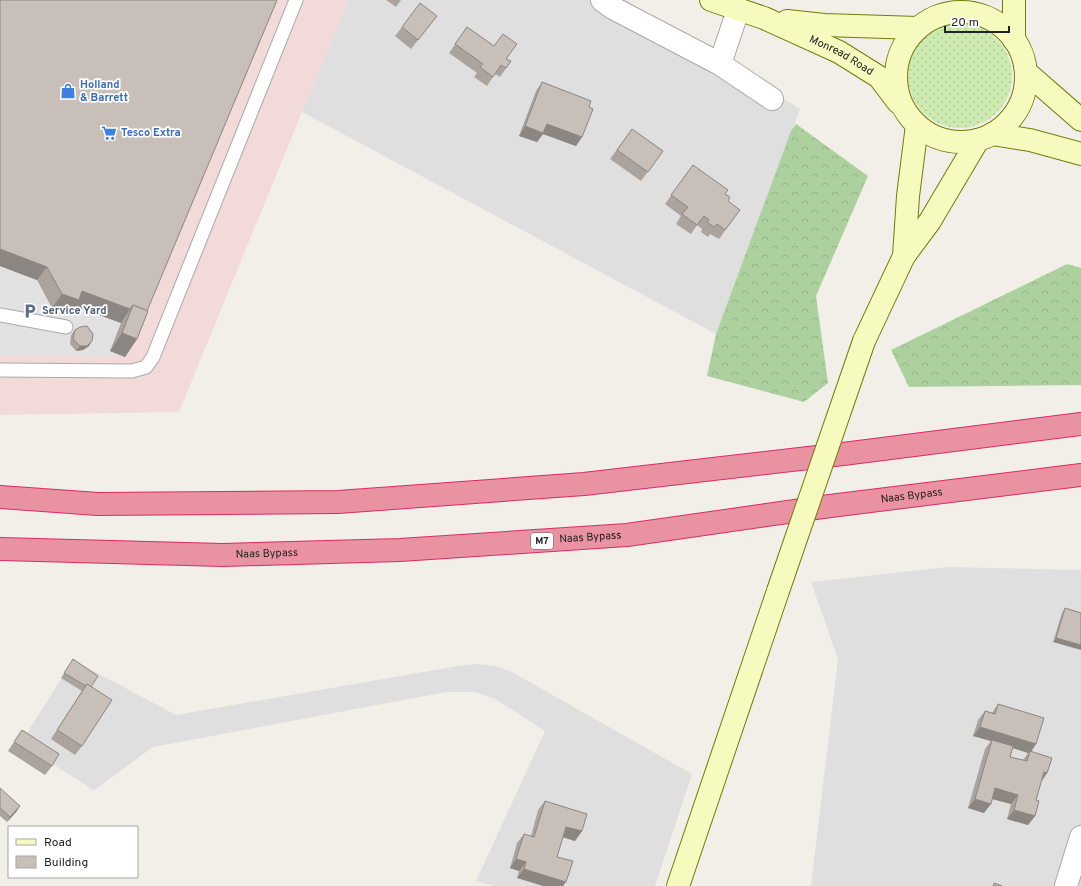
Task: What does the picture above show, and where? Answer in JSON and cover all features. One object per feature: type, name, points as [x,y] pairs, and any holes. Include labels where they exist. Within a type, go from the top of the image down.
[{"type":"highway","points":[[0,497],[98,504],[346,501],[584,484],[843,454],[1081,424]]},
{"type":"highway","name":"Naas Bypass","points":[[0,549],[223,555],[400,550],[627,535],[830,506],[1081,474]]},
{"type":"street","points":[[602,0],[613,8],[720,64],[772,99]]},
{"type":"street","name":"Monread Road","points":[[711,0],[764,18],[839,52],[879,77],[911,118]]},
{"type":"street","points":[[1014,0],[1014,40]]},
{"type":"street","points":[[678,886],[864,341],[904,256],[930,221],[985,137],[1007,123],[1018,108],[1025,91],[1026,72],[1022,55],[1014,40],[1000,25],[981,15],[961,12],[944,7],[918,28],[906,41],[898,58],[895,76],[898,94],[911,118],[935,137],[956,142],[985,137],[1030,140],[1081,154]]},
{"type":"street","points":[[720,64],[738,10]]},
{"type":"street","name":"Monread Road","points":[[764,18],[824,25],[918,28]]},
{"type":"street","points":[[1026,72],[1081,120]]},
{"type":"street","points":[[904,256],[911,118]]},
{"type":"street","points":[[1066,886],[1081,837]]},
{"type":"lane","points":[[0,370],[132,371],[146,367],[154,357],[296,0]]},
{"type":"lane","points":[[0,315],[66,327]]},
{"type":"shaded area","points":[[0,0],[348,0],[179,412],[0,415]]},
{"type":"shaded area","points":[[348,0],[626,0],[800,109],[716,334],[302,112]]},
{"type":"shaded area","name":"Service Yard","points":[[0,266],[37,280],[52,308],[73,305],[121,323],[110,351],[125,357],[0,355]]},
{"type":"shaded area","points":[[948,567],[1081,570],[1081,886],[811,886],[838,659],[811,582]]},
{"type":"shaded area","points":[[73,660],[176,715],[458,666],[478,664],[496,666],[512,672],[692,774],[655,886],[494,886],[476,881],[545,731],[495,699],[475,692],[446,692],[153,747],[93,791],[83,783],[20,744]]},
{"type":"green space","points":[[960,24],[980,28],[997,39],[1008,56],[1012,76],[1008,96],[997,113],[980,124],[960,128],[940,124],[923,113],[912,96],[908,76],[912,56],[923,39],[940,28]]},
{"type":"green space","points":[[796,124],[868,176],[816,296],[828,383],[804,402],[707,376],[716,334],[791,131]]},
{"type":"green space","points":[[1067,264],[1081,268],[1081,385],[909,387],[891,350]]},
{"type":"building","name":"Tesco Extra","points":[[0,0],[277,0],[147,311],[133,305],[130,309],[82,291],[79,300],[62,294],[47,267],[0,249]]},
{"type":"building","points":[[420,3],[437,16],[418,40],[402,27]]},
{"type":"building","points":[[467,27],[494,46],[503,34],[517,44],[506,59],[511,61],[506,68],[501,65],[493,77],[480,67],[483,64],[455,44]]},
{"type":"building","points":[[542,82],[591,101],[589,107],[593,109],[582,137],[547,124],[543,133],[525,126]]},
{"type":"building","points":[[632,129],[663,151],[648,172],[617,150]]},
{"type":"building","points":[[693,165],[728,190],[725,194],[730,197],[728,201],[740,210],[725,230],[717,224],[714,227],[707,222],[709,220],[704,216],[697,225],[682,214],[688,207],[671,195]]},
{"type":"building","points":[[133,305],[148,311],[137,339],[122,333]]},
{"type":"building","points":[[87,326],[93,334],[92,341],[87,346],[80,346],[73,339],[75,330],[80,327]]},
{"type":"building","points":[[1065,608],[1081,613],[1081,645],[1056,638]]},
{"type":"building","points":[[73,659],[98,676],[91,687],[87,684],[86,686],[64,673]]},
{"type":"building","points":[[87,684],[112,700],[82,746],[57,730]]},
{"type":"building","points":[[998,704],[1044,718],[1036,744],[980,727],[985,711],[995,714]]},
{"type":"building","points":[[22,730],[59,754],[52,766],[14,742]]},
{"type":"building","points":[[992,740],[1013,746],[1010,757],[1027,761],[1030,751],[1052,758],[1047,773],[1044,772],[1036,800],[1039,801],[1035,816],[1014,810],[1018,795],[995,788],[991,804],[975,799]]},
{"type":"building","points":[[0,788],[20,806],[10,817],[0,808]]},
{"type":"building","points":[[545,801],[587,814],[582,831],[566,827],[557,857],[573,861],[566,882],[524,869],[526,862],[516,859],[524,834],[534,837]]},
{"type":"building","points":[[994,883],[1002,886],[993,886]]},
{"type":"place","name":"Holland & Barrett","points":[[68,91]]},
{"type":"place","name":"Tesco Extra","points":[[109,133]]},
{"type":"place","name":"Service Yard","points":[[30,311]]}]
